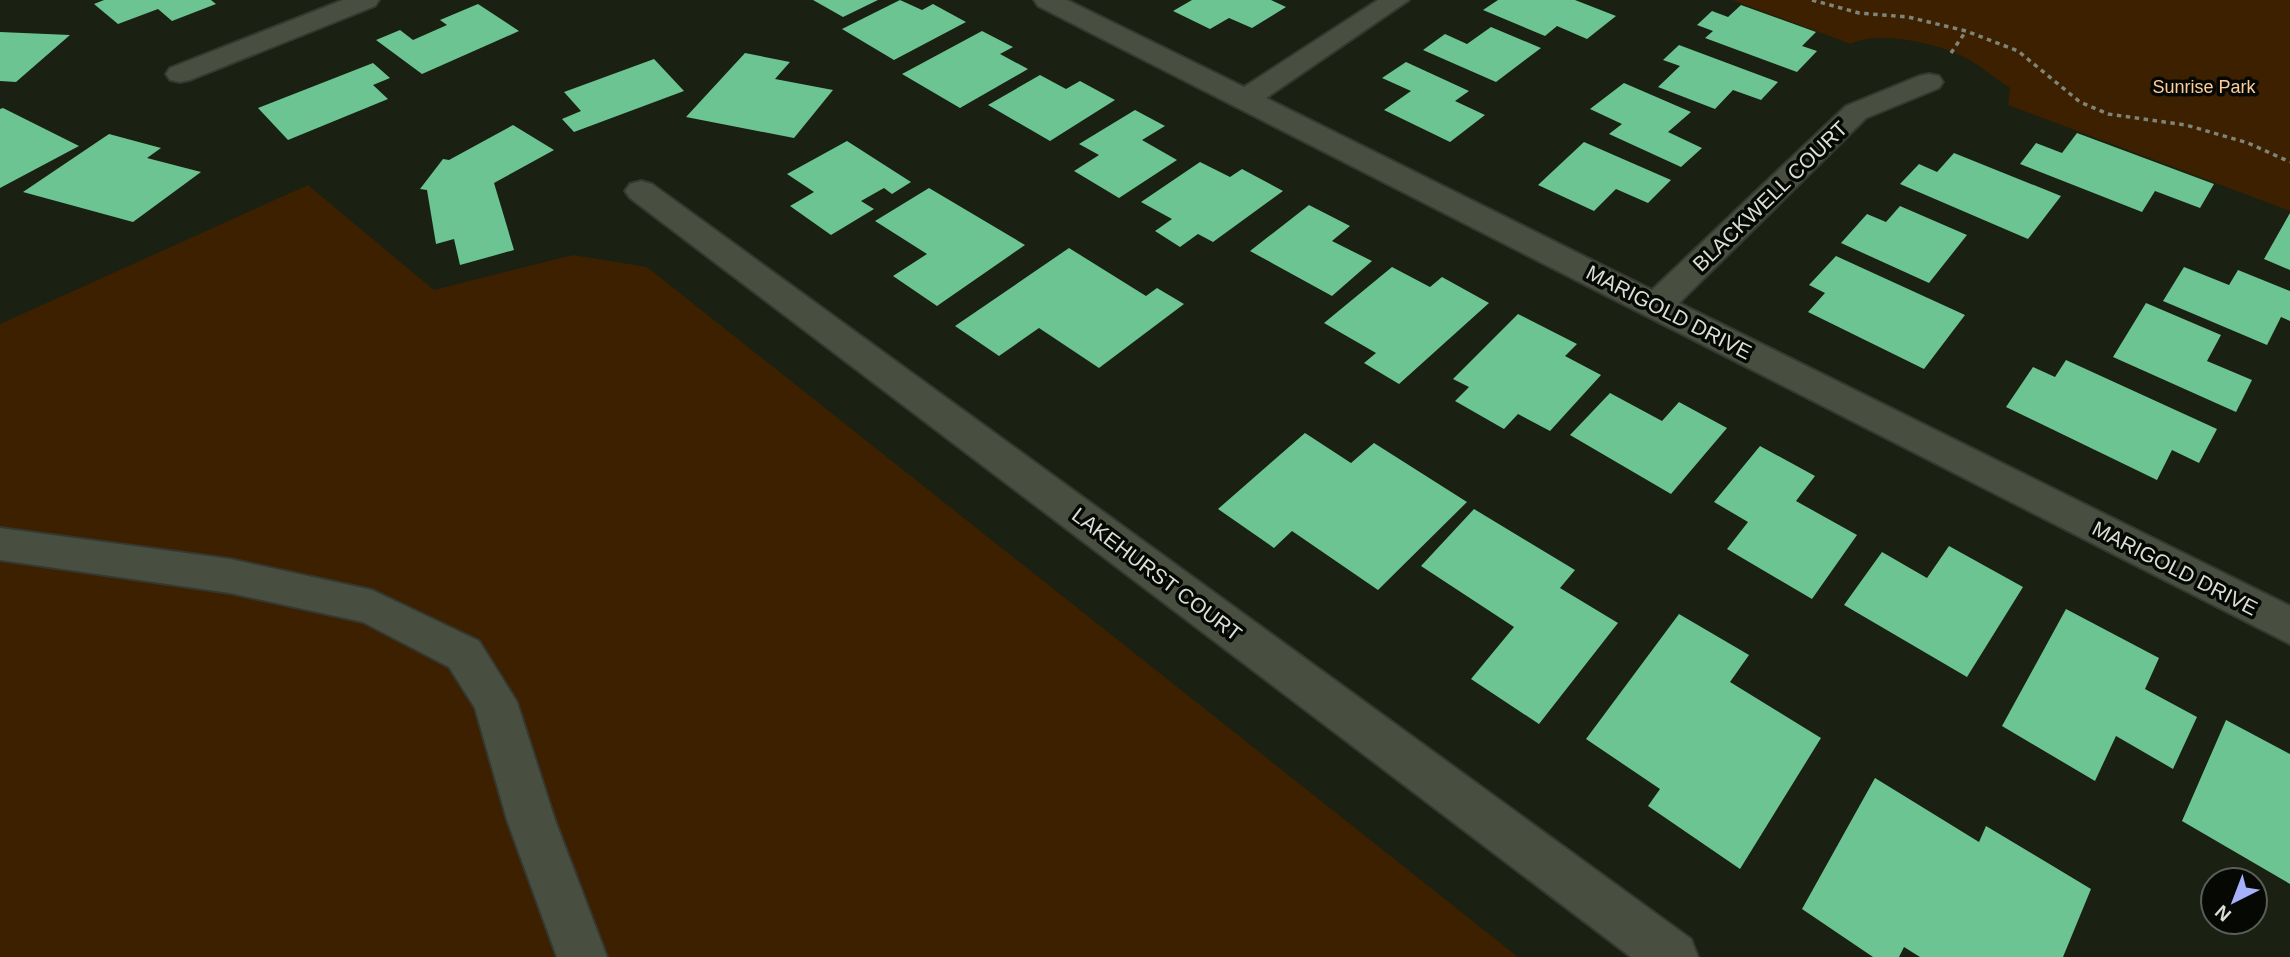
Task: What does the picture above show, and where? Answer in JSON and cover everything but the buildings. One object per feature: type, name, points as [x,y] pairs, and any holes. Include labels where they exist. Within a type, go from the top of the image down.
[{"type":"street","points":[[180,74],[366,0]]},
{"type":"street","name":"MARIGOLD DRIVE","points":[[1047,0],[1657,305],[2286,614]]},
{"type":"street","points":[[1245,99],[1396,0]]},
{"type":"street","name":"BLACKWELL COURT","points":[[1657,305],[1856,112],[1929,82]]},
{"type":"street","name":"LAKEHURST COURT","points":[[641,191],[1672,957]]},
{"type":"street","points":[[0,544],[230,576],[372,607],[464,653],[495,702],[531,820],[582,957]]},
{"type":"path","points":[[1812,0],[1859,13],[1908,17],[1966,31],[2018,51],[2080,102],[2099,110],[2186,125],[2248,143],[2290,162]]},
{"type":"green space","name":"Sunrise Park","points":[[1732,0],[2290,0],[2290,211],[2008,105],[2010,88],[1961,55],[1902,39],[1873,38],[1851,44]]},
{"type":"green space","points":[[308,185],[434,290],[573,255],[647,267],[1518,957],[0,957],[0,324]]}]
